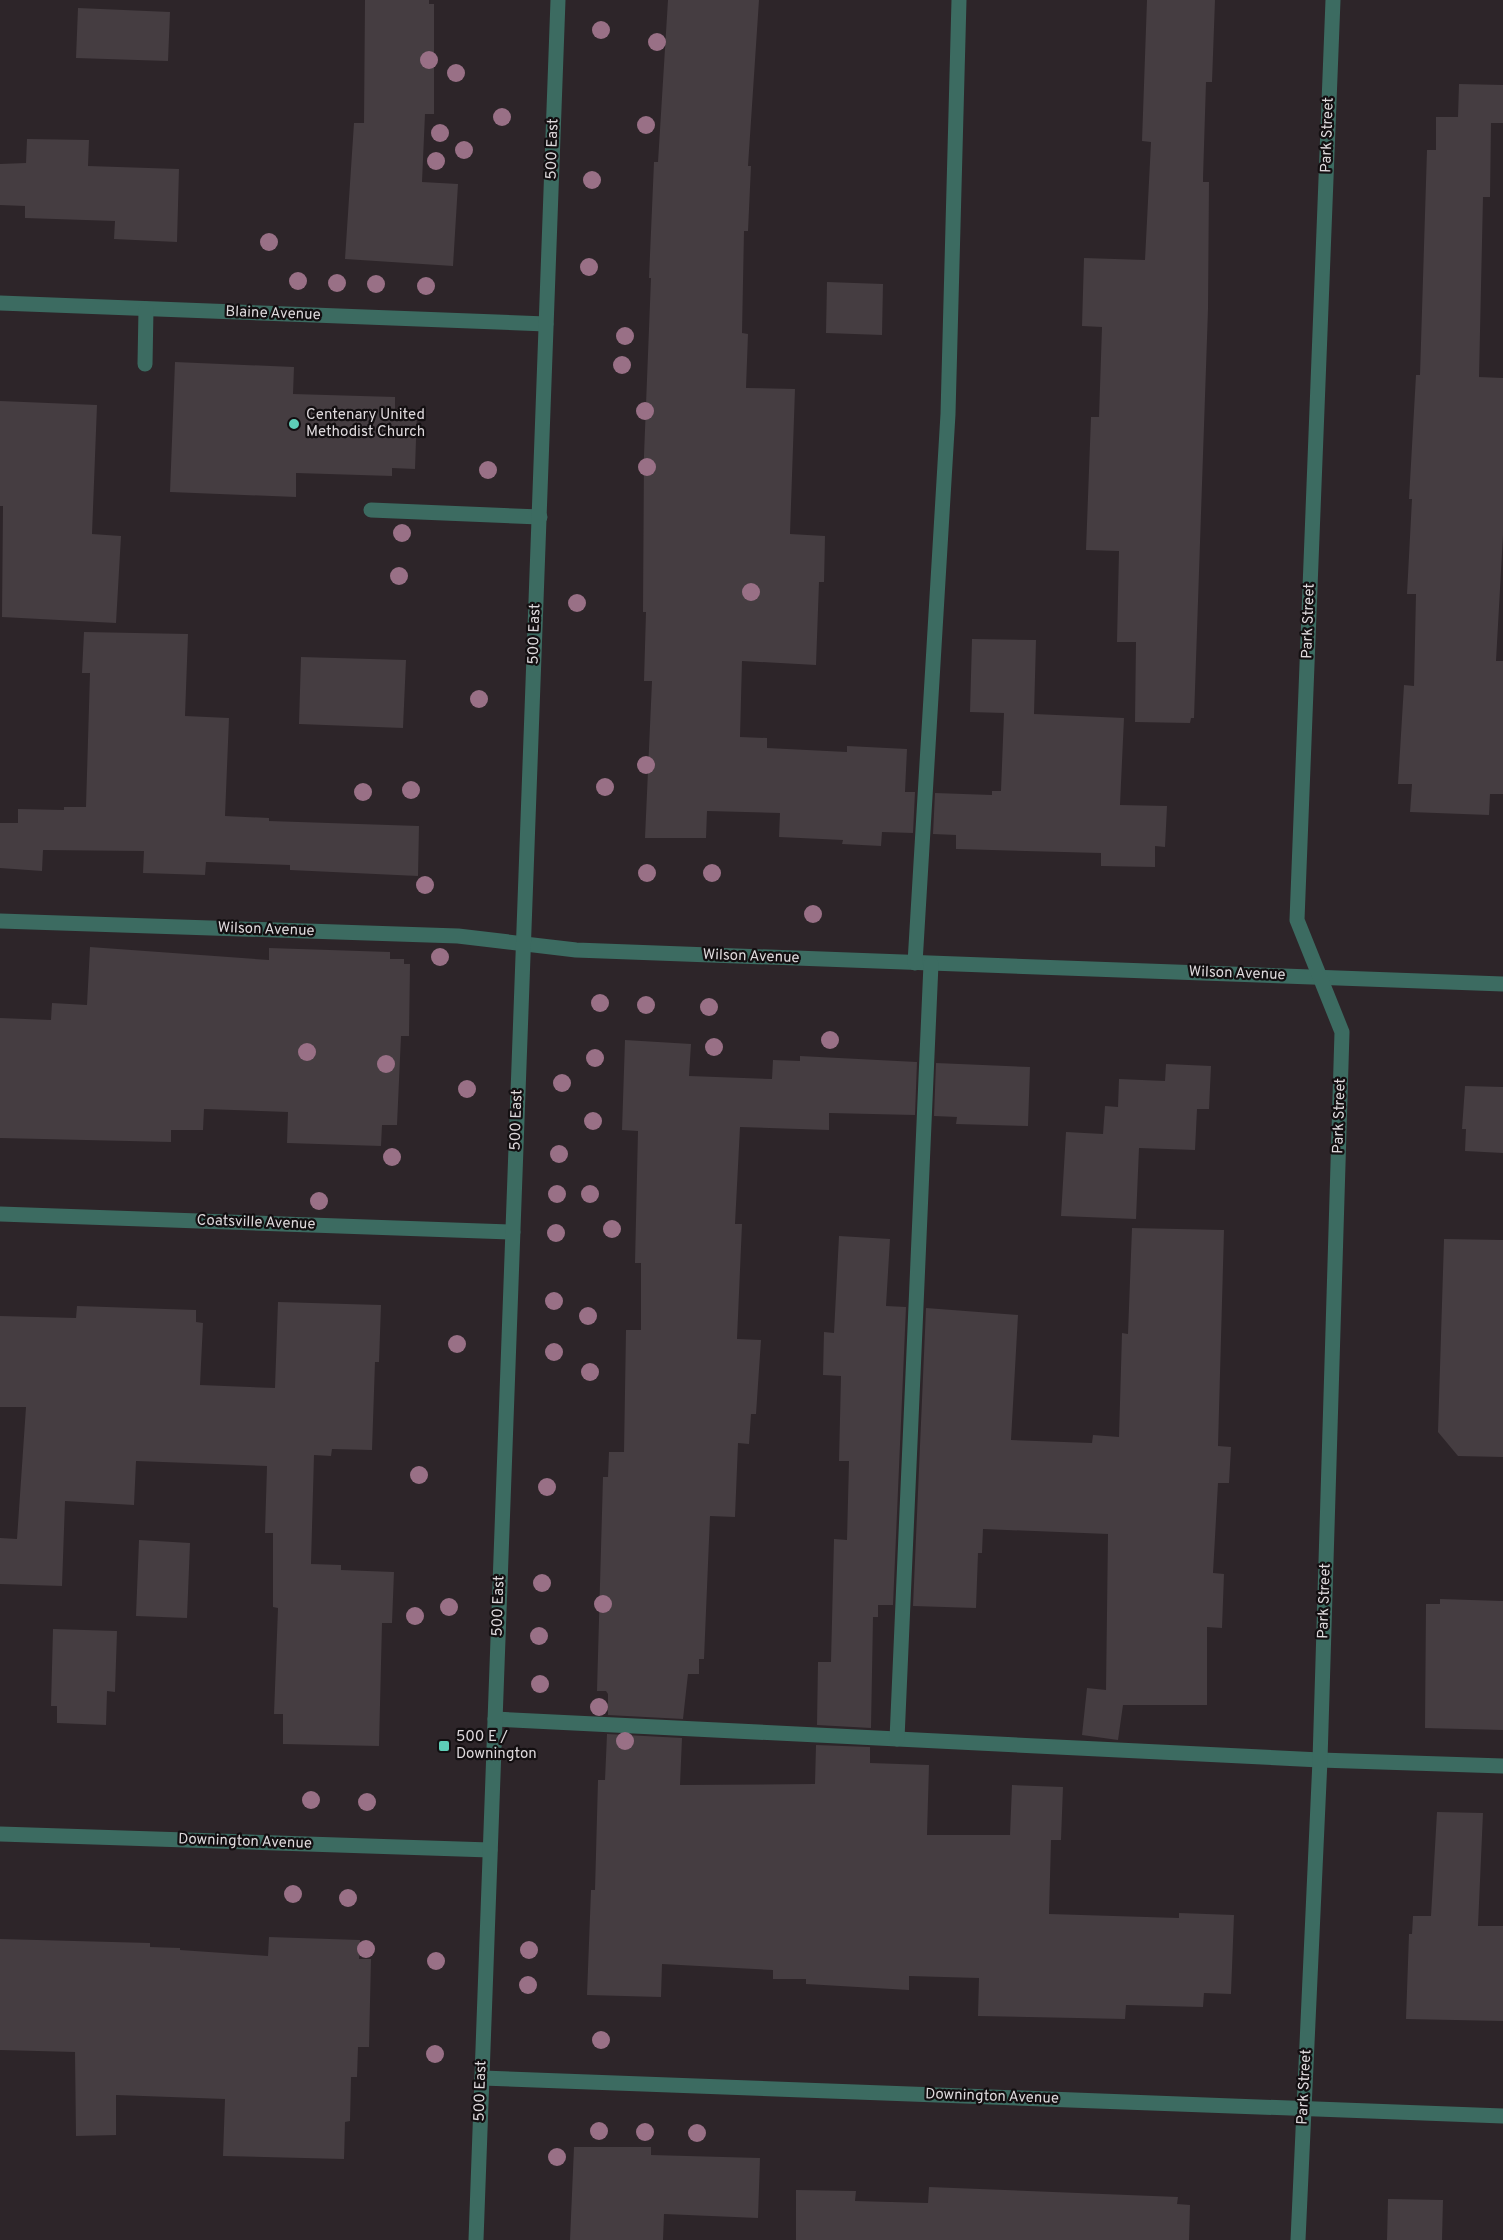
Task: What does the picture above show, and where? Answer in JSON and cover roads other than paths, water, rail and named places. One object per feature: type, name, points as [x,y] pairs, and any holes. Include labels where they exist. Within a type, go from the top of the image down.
[{"type":"street","name":"500 East","points":[[476,2240],[558,0]]},
{"type":"street","points":[[915,963],[948,414],[960,0]]},
{"type":"street","name":"Park Street","points":[[1298,2240],[1320,1760],[1342,1032],[1298,920],[1333,0]]},
{"type":"street","name":"Blaine Avenue","points":[[0,303],[546,324]]},
{"type":"street","points":[[145,364],[146,309]]},
{"type":"street","points":[[371,510],[540,517]]},
{"type":"street","name":"Wilson Avenue","points":[[0,921],[458,936],[576,950],[1503,984]]},
{"type":"street","points":[[897,1739],[931,964]]},
{"type":"street","name":"Coatsville Avenue","points":[[0,1214],[513,1232]]},
{"type":"street","points":[[495,1719],[1320,1760],[1503,1766]]},
{"type":"street","name":"Downington Avenue","points":[[0,1834],[490,1850]]},
{"type":"street","name":"Downington Avenue","points":[[482,2078],[1503,2116]]},
{"type":"place","name":"Centenary United Methodist Church","points":[[294,424]]},
{"type":"place","name":"500 E / Downington","points":[[444,1746]]}]
